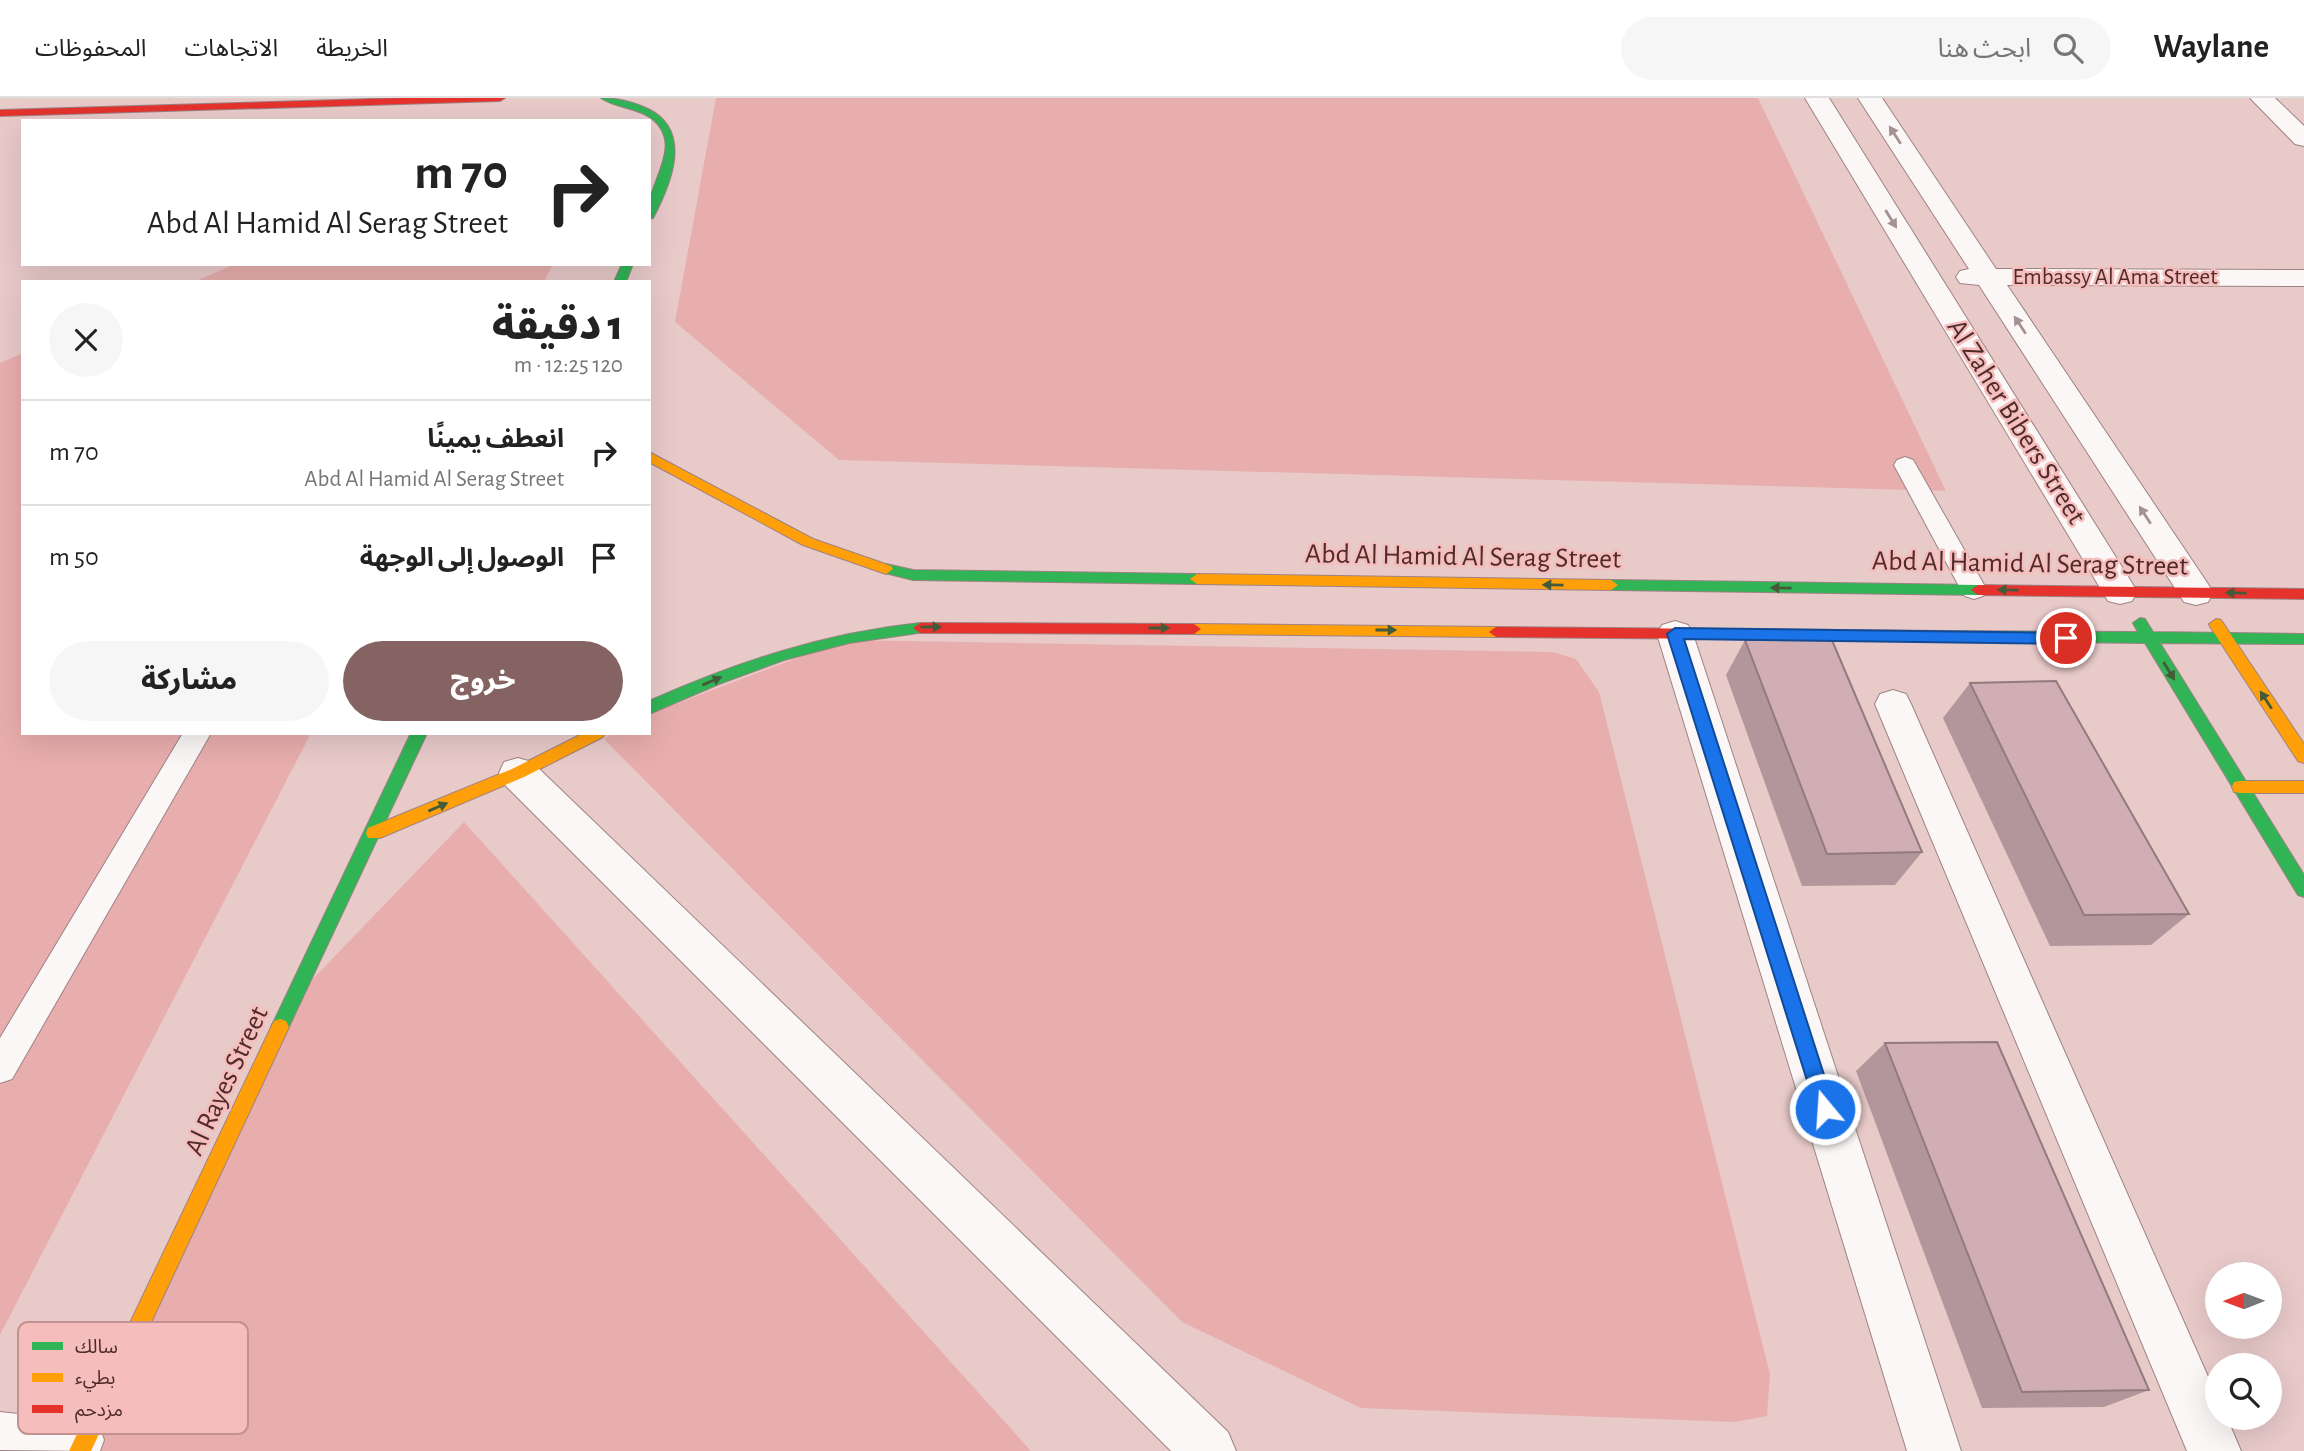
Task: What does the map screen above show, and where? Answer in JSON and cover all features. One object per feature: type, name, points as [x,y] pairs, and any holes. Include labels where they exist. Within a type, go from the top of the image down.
[{"type":"street","points":[[0,113],[500,98]]},
{"type":"street","points":[[606,98],[647,109],[663,121],[672,135],[674,152],[651,211]]},
{"type":"street","name":"Al Zaher Bibers Street","points":[[1817,98],[2304,890]]},
{"type":"street","name":"Al Zaher Bibers Street","points":[[1870,98],[2304,757]]},
{"type":"street","points":[[2262,98],[2304,139]]},
{"type":"street","name":"Embassy Al Ama Street","points":[[1926,276],[2304,278]]},
{"type":"street","name":"Abd Al Hamid Al Serag Street","points":[[651,457],[762,522],[836,556],[912,582],[2304,594]]},
{"type":"street","points":[[651,707],[789,653],[905,622],[1675,634],[2304,639]]},
{"type":"street","points":[[1675,634],[1934,1451]]},
{"type":"street","points":[[1893,704],[2214,1451]]},
{"type":"street","name":"Al Rayes Street","points":[[141,1322],[418,735]]},
{"type":"street","points":[[374,833],[526,758],[592,735]]},
{"type":"street","points":[[526,758],[1209,1451]]},
{"type":"street","points":[[2240,787],[2304,787]]},
{"type":"lane","points":[[1905,465],[1974,590]]},
{"type":"lane","points":[[0,1068],[196,735]]},
{"type":"lane","points":[[0,1431],[82,1446]]},
{"type":"shaded area","points":[[716,98],[1758,98],[1946,491],[839,460],[675,322]]},
{"type":"shaded area","points":[[230,266],[552,266],[545,280],[199,280]]},
{"type":"shaded area","points":[[21,354],[21,735],[310,735],[0,1335],[0,363]]},
{"type":"shaded area","points":[[845,640],[1553,652],[1576,659],[1599,692],[1770,1374],[1767,1416],[1735,1422],[1361,1408],[1182,1322],[604,739],[610,735],[651,735],[651,713]]},
{"type":"shaded area","points":[[464,822],[1031,1451],[78,1451],[86,1434],[248,1434],[248,1322],[138,1322],[283,1010]]},
{"type":"building","points":[[1831,638],[1922,852],[1827,854],[1745,640]]},
{"type":"building","points":[[2056,681],[2189,914],[2084,915],[1970,683]]},
{"type":"building","points":[[1997,1042],[2149,1390],[2022,1392],[1885,1043]]},
{"type":"traffic: fast","points":[[606,98],[653,115],[665,126],[670,139],[671,154],[651,211]]},
{"type":"traffic: fast","points":[[621,280],[627,266]]},
{"type":"traffic: fast","points":[[886,569],[913,575],[1197,579]]},
{"type":"traffic: fast","points":[[1611,585],[1978,590]]},
{"type":"traffic: fast","points":[[2140,623],[2304,890]]},
{"type":"traffic: fast","points":[[651,707],[747,667],[781,656],[849,638],[920,628]]},
{"type":"traffic: fast","points":[[1945,636],[2304,639]]},
{"type":"traffic: fast","points":[[280,1027],[418,735]]},
{"type":"traffic: slow","points":[[651,457],[808,542],[886,569]]},
{"type":"traffic: slow","points":[[1197,579],[1611,585]]},
{"type":"traffic: slow","points":[[2216,624],[2304,757]]},
{"type":"traffic: slow","points":[[1194,629],[1496,632]]},
{"type":"traffic: slow","points":[[374,833],[518,773],[594,735]]},
{"type":"traffic: slow","points":[[2240,787],[2304,787]]},
{"type":"traffic: slow","points":[[141,1322],[280,1027]]},
{"type":"traffic: slow","points":[[80,1451],[88,1434]]},
{"type":"traffic: jam","points":[[0,113],[500,98]]},
{"type":"traffic: jam","points":[[1978,590],[2304,594]]},
{"type":"traffic: jam","points":[[920,628],[1194,629]]},
{"type":"traffic: jam","points":[[1496,632],[1945,636]]},
{"type":"route","points":[[1825,1109],[1675,634],[2066,638]]}]
